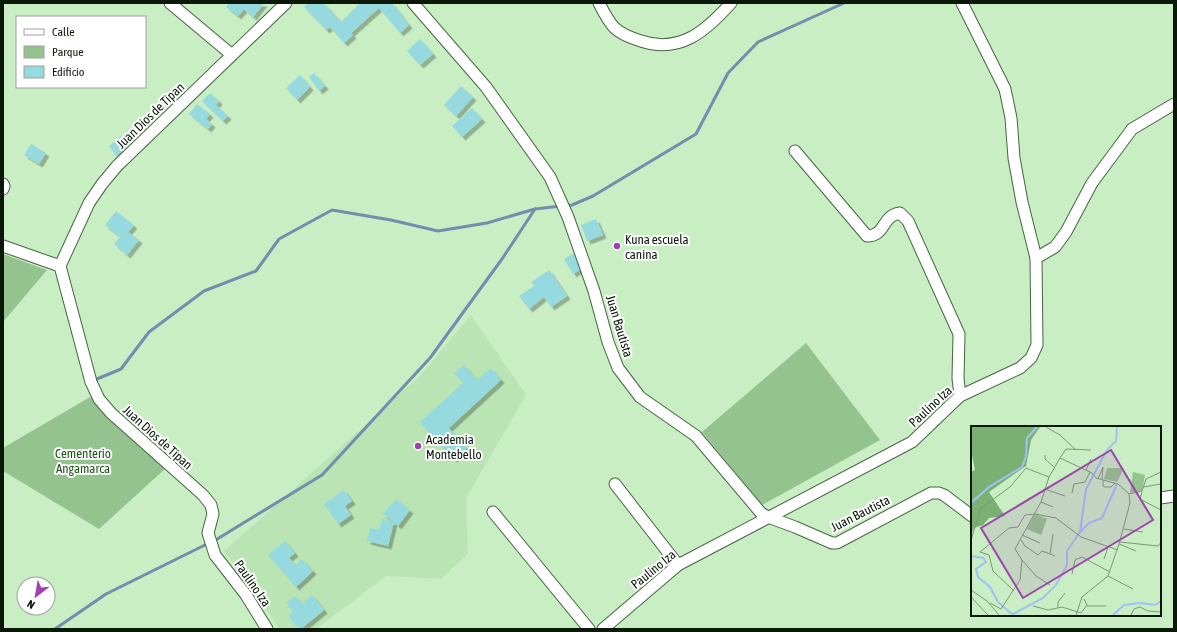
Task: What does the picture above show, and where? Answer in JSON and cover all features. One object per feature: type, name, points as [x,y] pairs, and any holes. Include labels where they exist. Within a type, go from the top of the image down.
[{"type":"street","points":[[170,3],[232,55]]},
{"type":"street","name":"Juan Dios de Tipan","points":[[215,555],[208,533],[213,514],[211,505],[202,495],[111,413],[99,399],[91,382],[60,266],[89,204],[102,184],[117,166],[286,3]]},
{"type":"street","name":"Juan Bautista","points":[[413,3],[486,87],[550,177],[568,217],[594,291],[608,342],[618,368],[640,397],[696,436],[761,513],[832,543],[837,543],[931,493],[940,493],[944,495],[971,515]]},
{"type":"street","points":[[599,3],[610,24],[616,30],[634,39],[649,44],[662,46],[680,43],[700,33],[719,17],[731,3]]},
{"type":"street","name":"Paulino Iza","points":[[603,629],[678,565],[912,442],[960,396],[1020,368],[1031,358],[1037,345],[1036,258],[1022,202],[1014,158],[1011,118],[1006,89],[962,3]]},
{"type":"street","points":[[1036,258],[1055,247],[1066,232],[1092,183],[1132,129],[1174,104]]},
{"type":"street","points":[[795,151],[866,236],[874,236],[878,233],[889,217],[893,214],[900,213],[908,221],[959,334],[958,378],[960,396]]},
{"type":"street","points":[[3,184],[3,189]]},
{"type":"street","points":[[3,246],[60,266]]},
{"type":"street","points":[[615,484],[678,565]]},
{"type":"street","points":[[1161,498],[1174,496]]},
{"type":"street","points":[[493,512],[589,629]]},
{"type":"street","name":"Paulino Iza","points":[[215,555],[246,595],[267,629]]},
{"type":"shaded area","name":"Academia Montebello","points":[[471,315],[526,395],[466,498],[468,554],[441,579],[386,576],[316,629],[280,629],[224,551],[419,377]]},
{"type":"green space","points":[[3,254],[47,270],[3,322]]},
{"type":"green space","points":[[806,343],[880,440],[762,505],[702,432]]},
{"type":"green space","name":"Cementerio Angamarca","points":[[90,397],[166,468],[99,529],[3,471],[3,448]]},
{"type":"building","points":[[229,3],[264,3],[253,17],[244,9],[238,16],[226,7]]},
{"type":"building","points":[[307,3],[324,3],[341,22],[360,3],[392,3],[409,25],[400,33],[379,8],[351,33],[353,35],[344,43],[330,27],[326,30],[304,7]]},
{"type":"building","points":[[420,39],[433,54],[420,65],[407,51]]},
{"type":"building","points":[[314,73],[325,86],[319,91],[309,77]]},
{"type":"building","points":[[300,75],[310,87],[297,100],[286,88]]},
{"type":"building","points":[[461,86],[473,97],[456,116],[444,105]]},
{"type":"building","points":[[210,93],[219,101],[216,105],[228,116],[223,121],[202,101]]},
{"type":"building","points":[[197,104],[210,114],[206,119],[212,124],[208,129],[189,114]]},
{"type":"building","points":[[472,108],[482,119],[462,137],[452,126]]},
{"type":"building","points":[[122,136],[129,146],[116,156],[109,146]]},
{"type":"building","points":[[31,144],[46,153],[39,164],[24,155]]},
{"type":"building","points":[[116,211],[134,225],[128,232],[139,240],[127,255],[114,244],[120,237],[105,225]]},
{"type":"building","points":[[596,219],[603,235],[587,241],[581,225]]},
{"type":"building","points":[[574,253],[583,268],[573,274],[564,259]]},
{"type":"building","points":[[549,270],[567,296],[551,307],[544,297],[529,309],[519,296],[534,286],[531,282]]},
{"type":"building","points":[[464,365],[477,380],[491,368],[501,380],[449,428],[467,448],[454,459],[420,422],[463,383],[454,373]]},
{"type":"building","points":[[344,490],[352,501],[345,506],[351,515],[338,524],[324,504]]},
{"type":"building","points":[[396,499],[410,510],[398,526],[383,514]]},
{"type":"building","points":[[382,519],[394,522],[388,546],[367,541],[370,528],[379,530]]},
{"type":"building","points":[[285,541],[295,553],[289,558],[296,565],[302,559],[313,571],[296,587],[268,555]]},
{"type":"building","points":[[312,595],[324,610],[301,629],[299,629],[288,616],[293,612],[286,603],[295,596],[302,604]]},
{"type":"waterway","points":[[566,206],[593,196],[696,134],[728,73],[758,42],[844,3]]},
{"type":"waterway","points":[[214,541],[322,475],[430,358],[502,259],[535,209],[561,206]]},
{"type":"waterway","points":[[92,381],[121,369],[149,332],[204,291],[256,271],[279,239],[332,210],[391,220],[438,231],[487,223],[535,209]]},
{"type":"waterway","points":[[55,629],[106,594],[209,543]]},
{"type":"place","name":"Kuna escuela canina","points":[[617,246]]},
{"type":"place","name":"Academia Montebello","points":[[418,446]]}]
